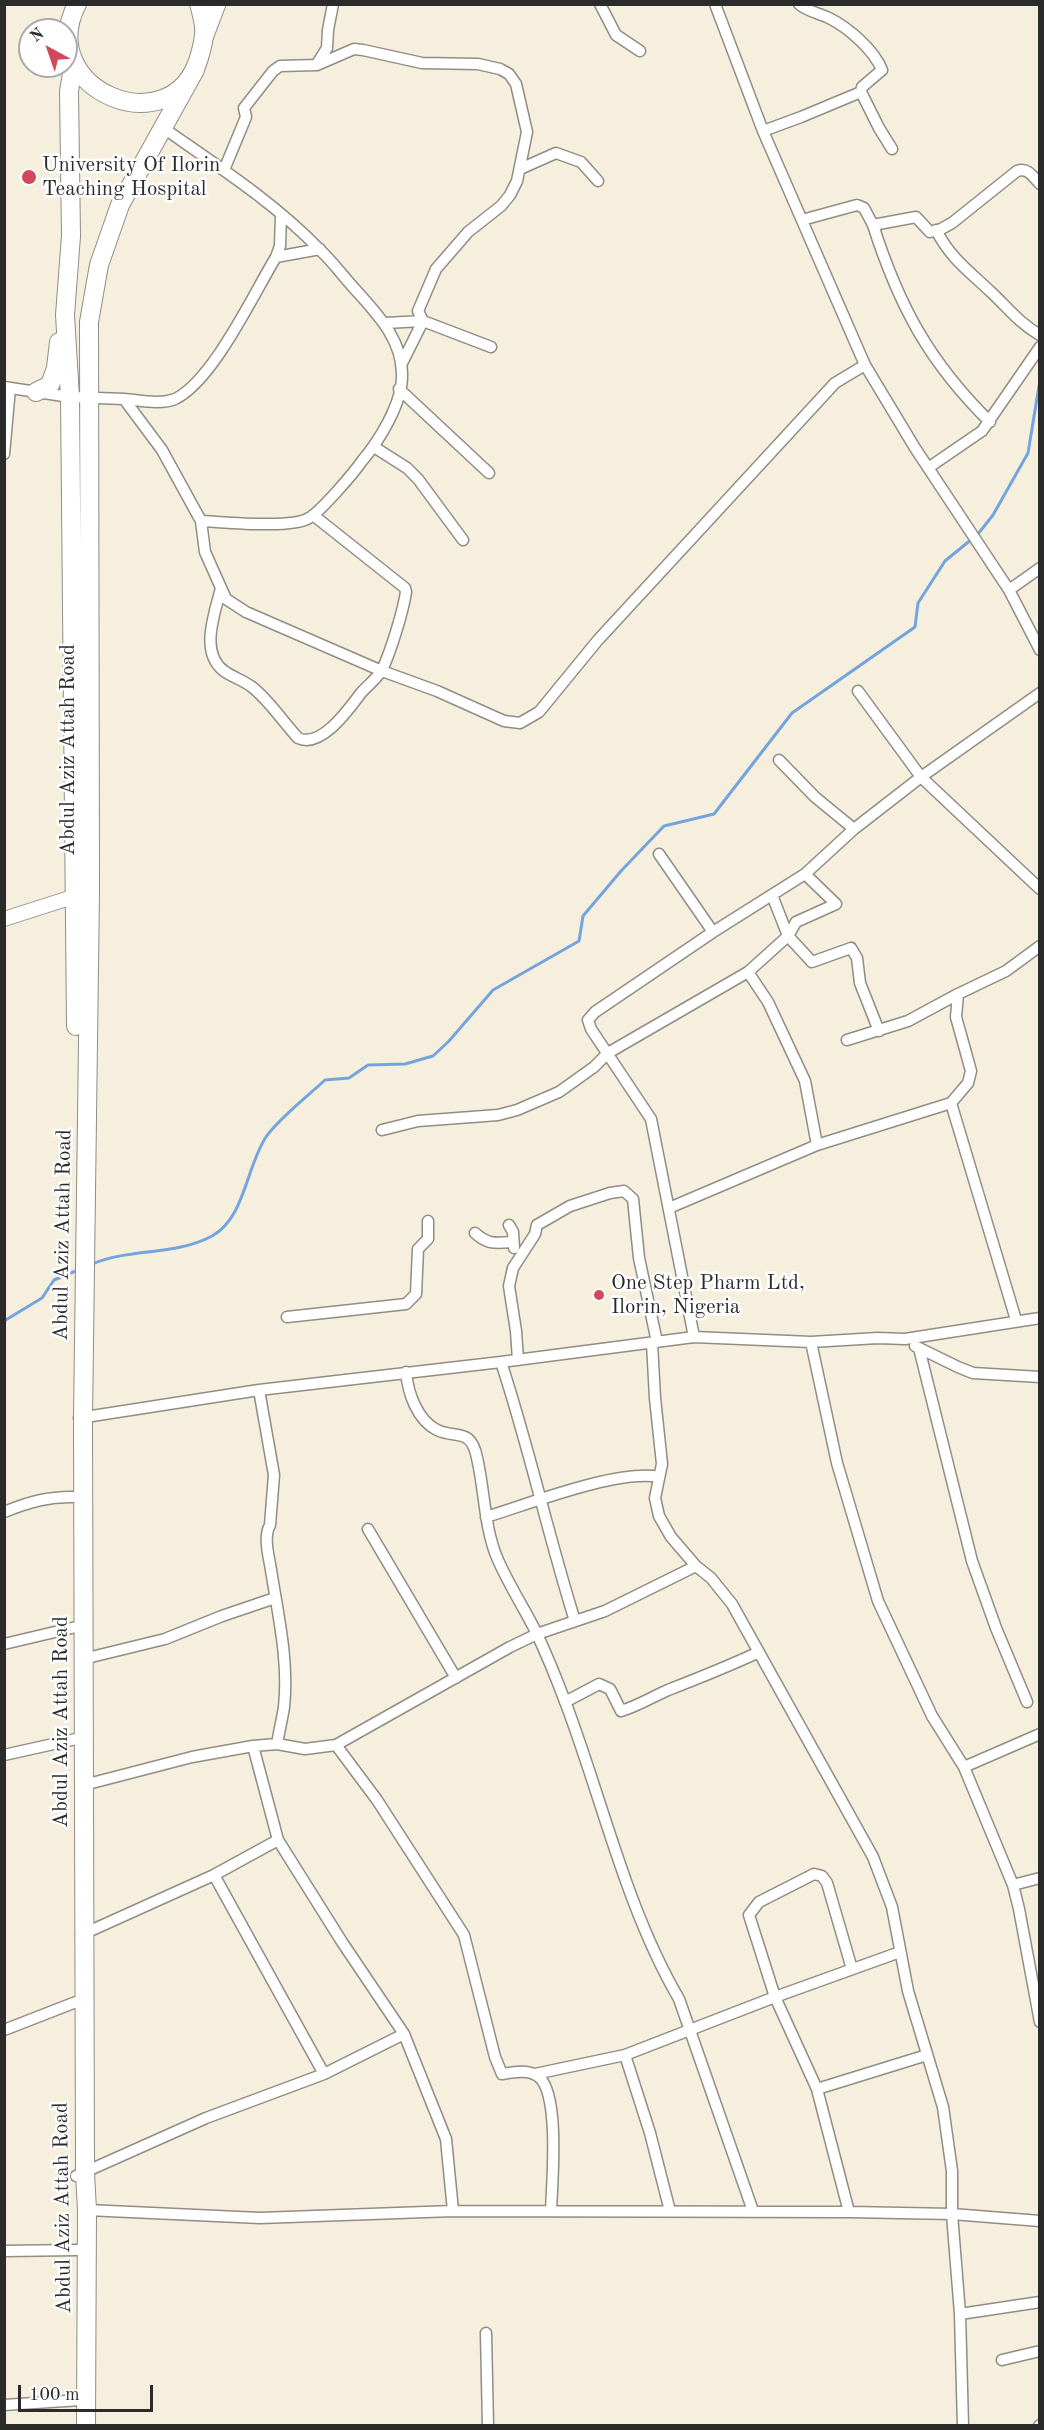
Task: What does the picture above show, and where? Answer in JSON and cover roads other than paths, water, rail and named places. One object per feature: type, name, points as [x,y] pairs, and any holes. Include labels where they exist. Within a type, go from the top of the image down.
[{"type":"highway","points":[[78,68],[96,90],[116,100],[139,104],[161,99],[180,88],[195,70],[206,26],[199,4]]},
{"type":"highway","name":"Abdul Aziz Attah Road","points":[[81,2426],[77,2250],[80,2174],[80,1935],[76,1739],[76,1497],[82,1268],[89,322],[99,265],[120,205],[195,70]]},
{"type":"highway","name":"Abdul Aziz Attah Road","points":[[71,78],[69,91],[71,236],[65,315],[70,397],[83,894]]},
{"type":"highway","points":[[36,392],[50,385],[56,368],[60,326],[65,315]]},
{"type":"highway","name":"Abdul Aziz Attah Road","points":[[79,1418],[84,1785],[76,2002],[80,2174],[87,2210],[86,2426]]},
{"type":"main road","points":[[203,44],[218,4]]},
{"type":"street","points":[[317,65],[327,48],[333,4]]},
{"type":"street","points":[[600,4],[616,35],[640,51]]},
{"type":"street","points":[[715,4],[763,130],[865,365],[928,468],[1009,590],[1040,650]]},
{"type":"street","points":[[799,4],[844,28],[876,56],[882,70],[862,87],[861,92],[892,149]]},
{"type":"street","points":[[224,170],[246,117],[244,108],[273,71],[280,66],[317,65],[354,50],[363,50],[422,63],[478,64],[500,69],[509,74],[516,84],[527,132],[520,169],[510,195],[501,206],[468,232],[436,269],[418,311],[423,321]]},
{"type":"street","points":[[763,130],[861,92]]},
{"type":"street","points":[[162,127],[224,170],[320,249],[385,323],[400,358],[401,366],[402,378],[394,410],[374,447],[313,515],[306,520],[257,524],[201,521]]},
{"type":"street","points":[[520,169],[556,153],[581,162],[598,181]]},
{"type":"street","points":[[873,225],[916,217],[930,232],[952,223],[1017,171],[1022,169],[1029,172],[1040,184]]},
{"type":"street","points":[[802,220],[857,205],[864,208],[873,225],[885,261],[926,348],[957,389],[990,422]]},
{"type":"street","points":[[4,454],[7,388],[70,397],[90,396],[160,402],[174,399],[196,383],[215,359],[276,256],[281,215]]},
{"type":"street","points":[[936,230],[958,263],[1016,318],[1040,335]]},
{"type":"street","points":[[276,256],[320,249]]},
{"type":"street","points":[[401,366],[423,321]]},
{"type":"street","points":[[385,323],[423,321],[491,347]]},
{"type":"street","points":[[928,468],[982,431],[990,422],[999,403],[1017,383],[1040,347]]},
{"type":"street","points":[[124,399],[162,450],[201,521],[205,552],[226,599],[246,612],[382,671],[437,691],[504,721],[520,723],[539,712],[598,640],[835,383],[865,365]]},
{"type":"street","points":[[399,389],[489,473]]},
{"type":"street","points":[[374,447],[407,468],[418,479],[463,540]]},
{"type":"street","points":[[221,588],[210,635],[215,660],[222,670],[259,694],[298,738],[305,741],[313,740],[321,735],[346,714],[382,671],[405,598],[405,588],[313,515]]},
{"type":"street","points":[[1009,590],[1040,568]]},
{"type":"street","points":[[858,692],[921,777],[1040,889]]},
{"type":"street","points":[[694,1337],[651,1119],[591,1029],[588,1020],[595,1012],[712,932],[805,874],[854,829],[921,777],[1040,693]]},
{"type":"street","points":[[779,760],[815,797],[854,829]]},
{"type":"street","points":[[659,854],[712,932]]},
{"type":"street","points":[[382,1130],[418,1121],[498,1115],[517,1110],[567,1087],[608,1053],[748,972],[788,936],[796,922],[836,904],[805,874]]},
{"type":"street","points":[[4,919],[83,894]]},
{"type":"street","points":[[772,895],[788,936],[812,962],[851,948],[857,958],[860,983],[879,1031]]},
{"type":"street","points":[[847,1040],[908,1021],[1006,971],[1040,946]]},
{"type":"street","points":[[748,972],[768,1002],[805,1081],[817,1145]]},
{"type":"street","points":[[669,1208],[817,1145],[951,1103],[968,1083],[971,1071],[956,1017],[958,994]]},
{"type":"street","points":[[951,1103],[1016,1320]]},
{"type":"street","points":[[518,1360],[509,1286],[513,1268],[530,1242],[537,1225],[570,1206],[610,1193],[624,1191],[633,1199],[639,1258],[654,1342],[655,1398],[662,1464],[655,1498],[659,1516],[671,1537],[696,1566],[711,1578],[732,1604],[873,1857],[892,1907],[908,1991],[943,2107],[952,2171],[952,2214],[960,2314],[963,2426]]},
{"type":"street","points":[[287,1317],[406,1304],[412,1300],[416,1294],[418,1249],[428,1239],[428,1221]]},
{"type":"street","points":[[509,1226],[513,1232],[513,1242],[518,1259]]},
{"type":"street","points":[[476,1233],[485,1242],[491,1244],[513,1242]]},
{"type":"street","points":[[79,1418],[259,1390],[694,1337],[811,1342],[878,1338],[905,1339],[1040,1318]]},
{"type":"street","points":[[905,1339],[919,1348],[973,1372],[1040,1377]]},
{"type":"street","points":[[811,1342],[837,1462],[878,1601],[932,1716],[964,1767],[1013,1885],[1040,2022]]},
{"type":"street","points":[[919,1348],[972,1561],[996,1629],[1027,1702]]},
{"type":"street","points":[[501,1362],[526,1442],[540,1500],[575,1621]]},
{"type":"street","points":[[406,1372],[408,1389],[414,1403],[428,1422],[442,1432],[463,1435],[472,1444],[477,1456],[486,1517],[498,1560],[537,1634],[565,1702],[639,1917],[662,1969],[679,1999],[753,2211]]},
{"type":"street","points":[[259,1390],[274,1475],[270,1525],[267,1532],[275,1598],[282,1632],[285,1680],[284,1708],[276,1744]]},
{"type":"street","points":[[486,1517],[617,1478],[648,1474],[659,1477]]},
{"type":"street","points":[[4,1512],[38,1499],[56,1496],[76,1497]]},
{"type":"street","points":[[368,1529],[456,1678]]},
{"type":"street","points":[[84,1785],[192,1757],[254,1746],[276,1744],[305,1749],[336,1745],[537,1634],[605,1611],[696,1566]]},
{"type":"street","points":[[83,1659],[165,1639],[275,1598]]},
{"type":"street","points":[[4,1644],[76,1627]]},
{"type":"street","points":[[565,1702],[599,1684],[610,1689],[621,1711],[759,1652]]},
{"type":"street","points":[[964,1767],[1040,1734]]},
{"type":"street","points":[[4,1755],[76,1739]]},
{"type":"street","points":[[336,1745],[377,1800],[464,1935],[495,2057],[502,2074],[520,2071],[535,2074],[625,2055],[900,1952]]},
{"type":"street","points":[[254,1746],[278,1839],[404,2034],[446,2139],[453,2211]]},
{"type":"street","points":[[80,1935],[214,1875],[278,1839]]},
{"type":"street","points":[[849,2212],[817,2089],[775,1997],[750,1915],[759,1902],[814,1874],[822,1876],[852,1969]]},
{"type":"street","points":[[214,1875],[324,2074]]},
{"type":"street","points":[[1013,1885],[1040,1878]]},
{"type":"street","points":[[4,2030],[76,2002]]},
{"type":"street","points":[[80,2174],[206,2118],[324,2074],[404,2034]]},
{"type":"street","points":[[625,2055],[650,2133],[670,2211]]},
{"type":"street","points":[[817,2089],[927,2055]]},
{"type":"street","points":[[535,2074],[542,2081],[554,2122],[550,2211]]},
{"type":"street","points":[[87,2210],[260,2218],[453,2211],[849,2212],[952,2214],[1040,2221]]},
{"type":"street","points":[[4,2250],[77,2250]]},
{"type":"street","points":[[960,2314],[1040,2302]]},
{"type":"street","points":[[486,2333],[488,2426]]},
{"type":"street","points":[[1002,2360],[1040,2351]]},
{"type":"street","points":[[4,2405],[81,2400]]},
{"type":"waterway","points":[[92,1264],[122,1256],[183,1247],[212,1236],[232,1217],[259,1149],[271,1130],[325,1080],[349,1078],[368,1065],[405,1064],[433,1056],[493,990],[579,941],[583,916],[621,871],[664,826],[714,814],[792,713],[915,627],[918,603],[945,561],[978,534],[993,515],[1028,453],[1040,380]]},
{"type":"waterway","points":[[4,1321],[42,1298],[54,1280],[78,1270]]},
{"type":"place","name":"University Of Ilorin Teaching Hospital","points":[[29,177]]},
{"type":"place","name":"One Step Pharm Ltd, Ilorin, Nigeria","points":[[599,1295]]}]
